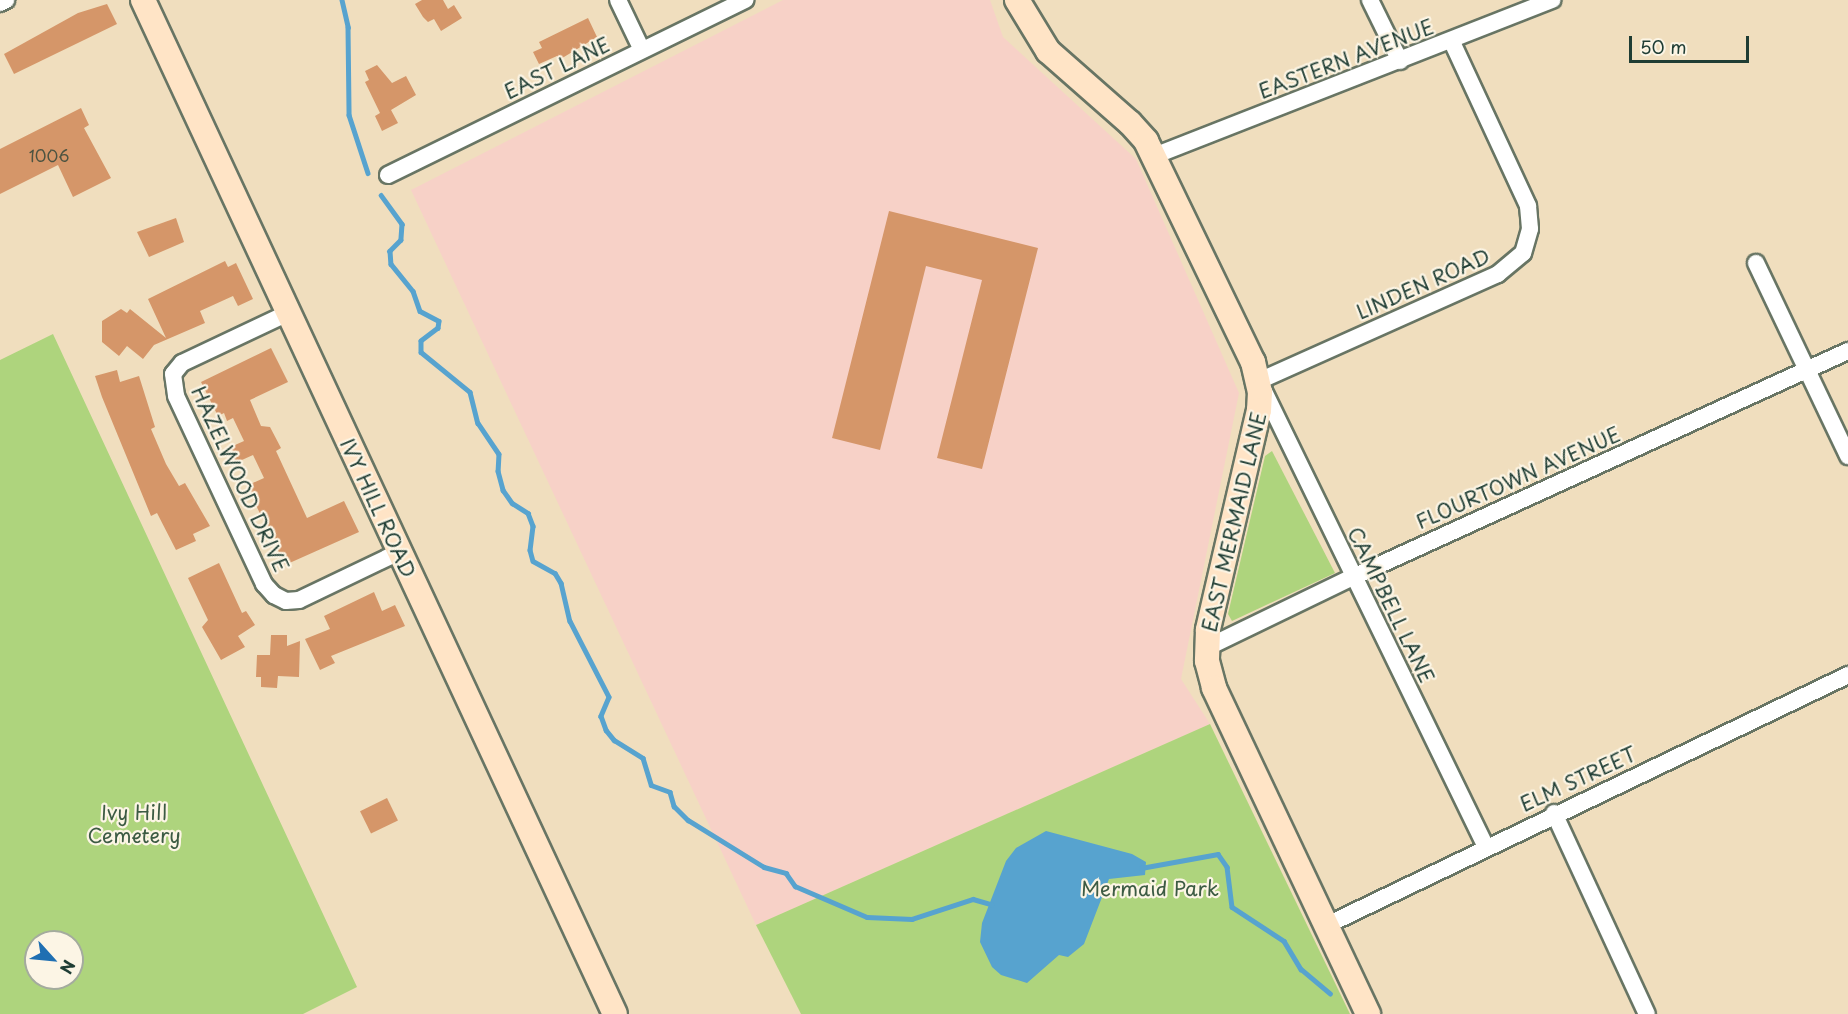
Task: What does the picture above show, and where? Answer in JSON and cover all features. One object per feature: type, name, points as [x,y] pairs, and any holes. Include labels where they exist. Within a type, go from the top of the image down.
[{"type":"main road","name":"IVY HILL ROAD","points":[[143,0],[615,1014]]},
{"type":"main road","name":"EAST MERMAID LANE","points":[[1017,0],[1048,51],[1130,123],[1154,156],[1259,381],[1257,424],[1206,648],[1214,688],[1368,1014]]},
{"type":"street","points":[[0,3],[6,0]]},
{"type":"street","points":[[618,0],[642,50]]},
{"type":"street","name":"EAST LANE","points":[[388,175],[745,0]]},
{"type":"street","points":[[1370,0],[1400,61]]},
{"type":"street","name":"EASTERN AVENUE","points":[[1154,156],[1452,42],[1553,0]]},
{"type":"street","name":"LINDEN ROAD","points":[[1259,381],[1498,274],[1523,253],[1530,230],[1528,206],[1452,42]]},
{"type":"street","points":[[1756,263],[1848,456]]},
{"type":"street","name":"HAZELWOOD DRIVE","points":[[288,313],[182,363],[172,380],[181,406],[264,584],[274,595],[286,601],[299,600],[399,552]]},
{"type":"street","name":"FLOURTOWN AVENUE","points":[[1206,648],[1353,577],[1848,351]]},
{"type":"street","name":"CAMPBELL LANE","points":[[1259,381],[1486,847]]},
{"type":"street","name":"ELM STREET","points":[[1327,925],[1554,813],[1848,675]]},
{"type":"street","points":[[1554,813],[1647,1014]]},
{"type":"shaded area","points":[[783,0],[990,0],[1003,37],[1136,159],[1239,393],[1181,679],[1210,724],[756,925],[411,190]]},
{"type":"green space","name":"Ivy Hill Cemetery","points":[[53,334],[357,987],[303,1014],[0,1014],[0,360]]},
{"type":"green space","points":[[1272,451],[1335,573],[1232,621],[1228,614],[1265,456]]},
{"type":"green space","name":"Mermaid Park","points":[[1210,724],[1350,1014],[801,1014],[756,925]]},
{"type":"water","points":[[1046,831],[1132,854],[1146,862],[1145,875],[1109,879],[1084,944],[1068,957],[1059,955],[1027,983],[1001,975],[992,967],[980,942],[982,923],[1006,861],[1016,848]]},
{"type":"building","points":[[422,0],[443,0],[448,9],[454,5],[462,18],[441,31],[434,19],[428,22],[415,4]]},
{"type":"building","points":[[107,4],[117,24],[14,74],[4,54],[78,13]]},
{"type":"building","points":[[588,18],[597,37],[559,60],[557,56],[539,64],[533,52],[542,48],[539,42]]},
{"type":"building","points":[[377,65],[392,83],[406,76],[416,95],[391,110],[398,123],[382,131],[375,116],[380,113],[365,82],[369,80],[365,71]]},
{"type":"building","points":[[81,108],[89,125],[84,128],[111,178],[73,197],[58,165],[0,194],[0,149]]},
{"type":"building","points":[[889,211],[1038,248],[982,469],[937,458],[982,280],[926,266],[880,450],[832,438]]},
{"type":"building","points":[[176,218],[184,242],[149,257],[137,232]]},
{"type":"building","points":[[225,261],[228,267],[236,263],[253,299],[238,306],[233,296],[200,311],[205,323],[154,345],[143,359],[127,346],[119,356],[102,342],[102,321],[121,309],[127,313],[130,309],[166,338],[148,299]]},
{"type":"building","points":[[271,348],[288,382],[250,400],[261,426],[270,427],[281,448],[276,451],[307,518],[344,501],[359,532],[285,565],[248,485],[264,478],[253,455],[233,464],[226,449],[244,441],[233,418],[227,421],[224,413],[218,416],[201,382]]},
{"type":"building","points":[[117,370],[120,382],[139,376],[155,427],[151,429],[166,464],[179,486],[185,483],[210,526],[193,534],[196,541],[176,550],[157,513],[151,516],[95,376]]},
{"type":"building","points":[[219,563],[242,613],[246,611],[255,625],[238,636],[245,647],[221,660],[202,627],[208,620],[188,578]]},
{"type":"building","points":[[374,592],[382,611],[395,605],[405,626],[331,656],[335,663],[320,670],[305,639],[330,629],[324,616]]},
{"type":"building","points":[[271,635],[287,635],[287,646],[300,641],[299,677],[278,676],[277,688],[261,687],[261,677],[256,677],[257,655],[270,655]]},
{"type":"building","points":[[387,798],[398,820],[371,834],[360,811]]},
{"type":"waterway","points":[[342,0],[348,27],[349,115],[368,173]]},
{"type":"waterway","points":[[381,195],[402,224],[401,240],[390,251],[391,264],[413,291],[420,311],[439,321],[438,328],[421,341],[421,352],[470,392],[478,423],[499,454],[498,471],[503,490],[512,503],[528,513],[533,526],[530,550],[533,561],[555,573],[561,583],[570,621],[609,697],[601,716],[606,730],[614,740],[643,758],[651,785],[670,792],[674,806],[688,820],[764,867],[786,873],[795,886],[867,917],[912,919],[973,899],[991,904]]},
{"type":"waterway","points":[[1141,868],[1218,854],[1227,867],[1232,907],[1284,941],[1301,969],[1330,993]]}]
